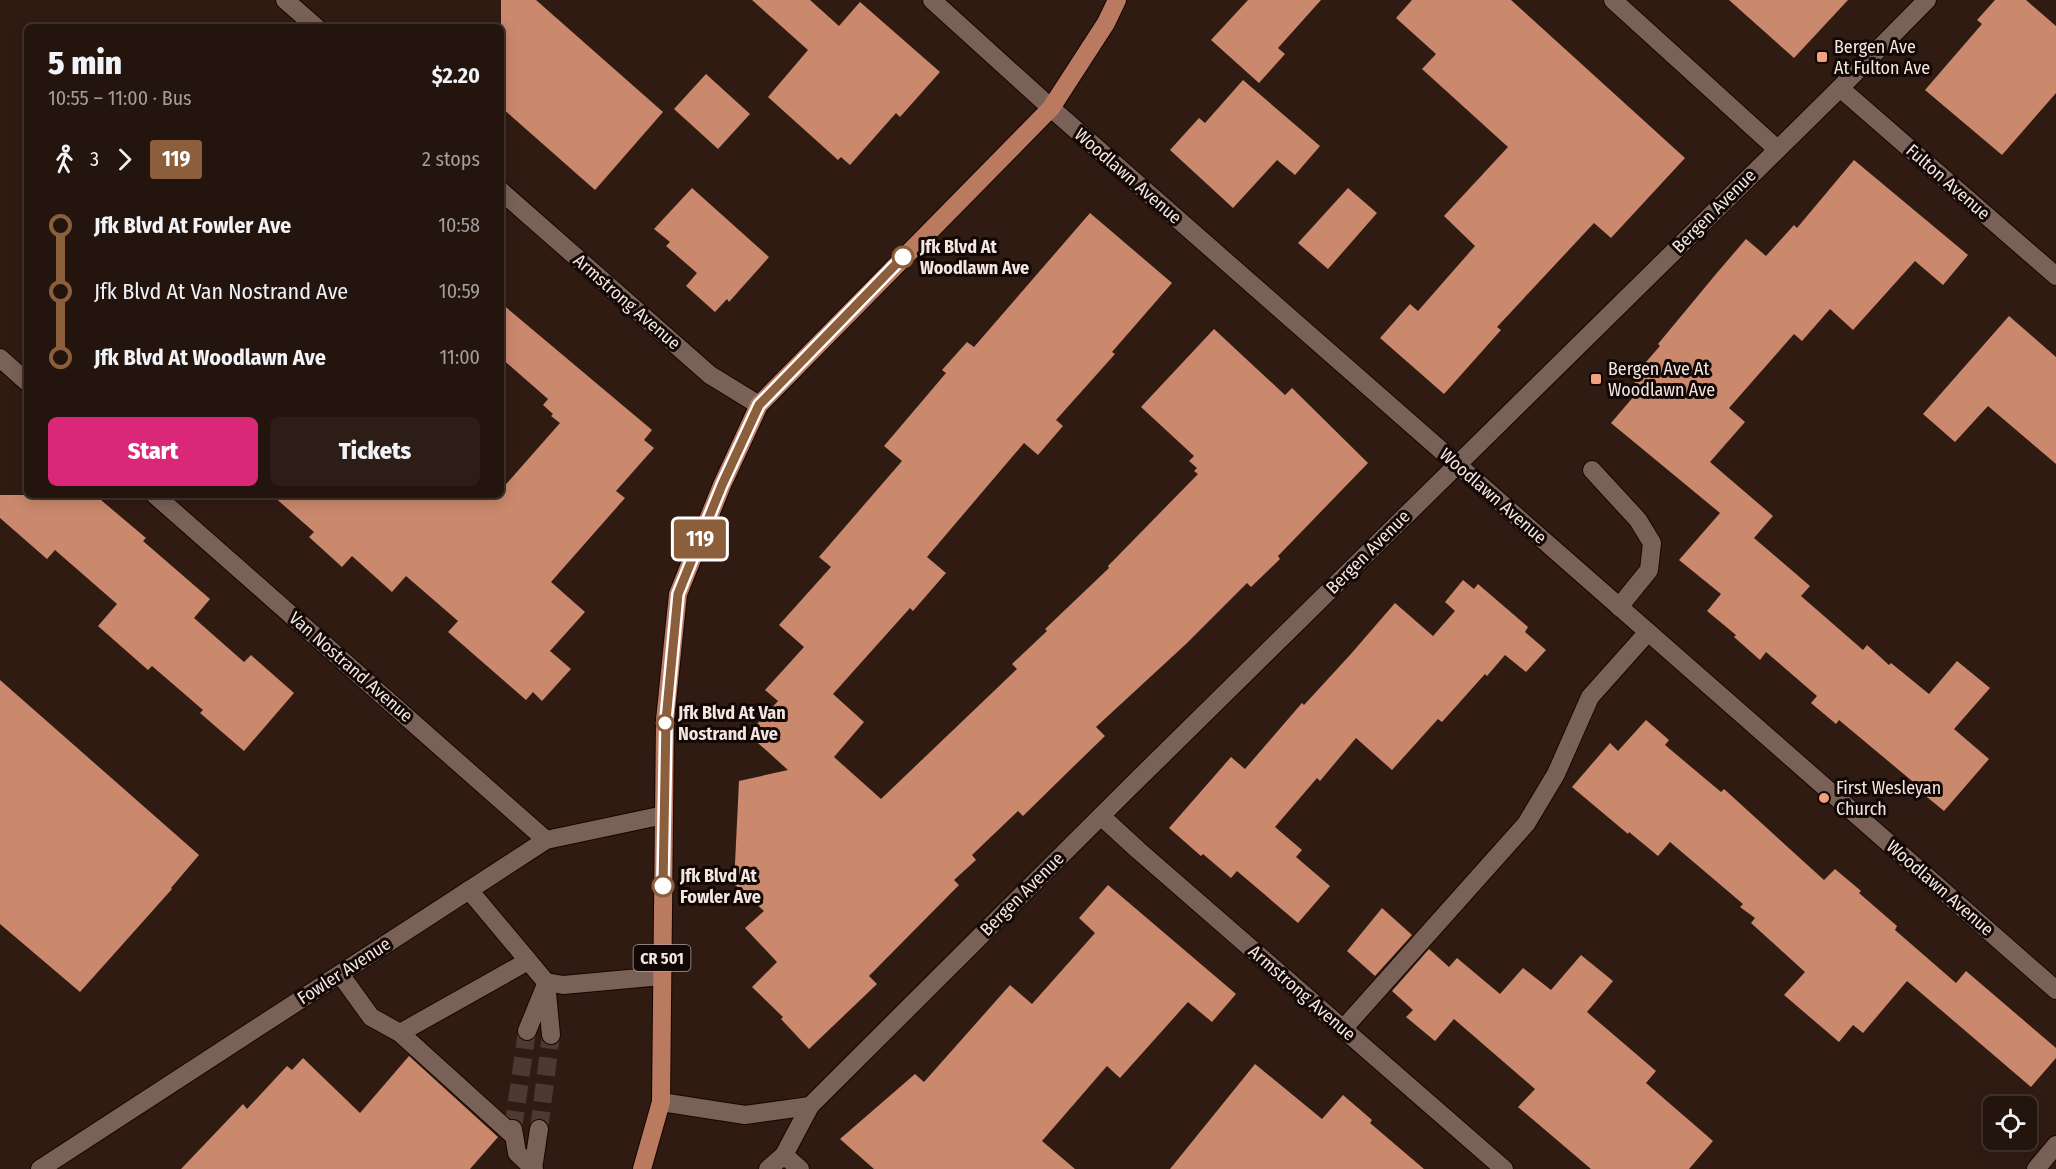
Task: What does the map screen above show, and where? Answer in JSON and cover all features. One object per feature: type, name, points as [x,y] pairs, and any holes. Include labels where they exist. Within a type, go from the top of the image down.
[{"type":"main road","name":"CR 501","points":[[642,1169],[662,1102],[666,720],[678,594],[722,485],[759,405],[1051,108],[1106,23],[1117,0]]},
{"type":"street","points":[[285,0],[313,24]]},
{"type":"street","name":"Woodlawn Avenue","points":[[932,0],[1051,108],[2056,990]]},
{"type":"street","points":[[1613,0],[1777,149]]},
{"type":"street","name":"Bergen Avenue","points":[[768,1169],[784,1155],[810,1106],[1927,0]]},
{"type":"street","name":"Fulton Avenue","points":[[1840,88],[2056,276]]},
{"type":"street","name":"Armstrong Avenue","points":[[504,194],[710,375],[759,405]]},
{"type":"street","points":[[0,358],[24,379]]},
{"type":"street","points":[[1592,470],[1638,520],[1652,543],[1649,570],[1619,607]]},
{"type":"street","name":"Van Nostrand Avenue","points":[[158,498],[546,840]]},
{"type":"street","points":[[1343,1029],[1526,824],[1556,774],[1590,697],[1648,632]]},
{"type":"street","name":"Fowler Avenue","points":[[40,1169],[546,840],[664,815]]},
{"type":"street","name":"Armstrong Avenue","points":[[1101,816],[1504,1169]]},
{"type":"street","points":[[469,890],[546,982],[551,1035]]},
{"type":"street","points":[[400,1033],[528,961]]},
{"type":"street","points":[[340,974],[371,1017],[400,1033],[514,1132],[517,1153],[534,1169]]},
{"type":"street","points":[[546,982],[562,985],[662,976]]},
{"type":"street","points":[[527,1031],[546,982]]},
{"type":"street","points":[[662,1102],[745,1115],[810,1106]]},
{"type":"street","points":[[534,1169],[539,1129]]},
{"type":"street","points":[[2036,1169],[2056,1145]]},
{"type":"street","points":[[784,1155],[800,1169]]},
{"type":"building","points":[[501,0],[536,0],[663,112],[595,190],[504,110],[504,24],[501,24]]},
{"type":"building","points":[[752,0],[810,0],[839,26],[860,2],[940,72],[900,117],[896,113],[850,165],[841,157],[838,160],[768,97],[808,50]]},
{"type":"building","points":[[1248,0],[1321,0],[1278,48],[1285,54],[1259,83],[1211,40]]},
{"type":"building","points":[[1412,0],[1511,0],[1685,158],[1611,238],[1594,223],[1497,327],[1501,330],[1444,394],[1380,338],[1410,304],[1418,311],[1475,246],[1444,216],[1508,147],[1422,69],[1436,54],[1396,18]]},
{"type":"building","points":[[1729,0],[1848,0],[1794,58]]},
{"type":"building","points":[[1995,0],[2026,0],[2056,26],[2056,93],[2002,155],[1925,90],[1982,24],[1977,20]]},
{"type":"building","points":[[706,74],[750,114],[718,149],[674,109]]},
{"type":"building","points":[[1243,80],[1320,146],[1295,175],[1277,160],[1233,208],[1170,150],[1199,118],[1205,123]]},
{"type":"building","points":[[1854,160],[1968,255],[1943,285],[1915,261],[1853,330],[1830,309],[1802,341],[1794,334],[1729,408],[1745,422],[1710,462],[1773,516],[1754,538],[1810,586],[1801,596],[1863,650],[1867,645],[1889,665],[1891,663],[1929,694],[1957,661],[1990,688],[1954,729],[1989,759],[1944,811],[1916,788],[1918,786],[1839,720],[1836,724],[1811,703],[1817,696],[1766,652],[1760,660],[1734,637],[1736,635],[1707,611],[1721,594],[1679,560],[1720,513],[1611,423],[1641,388],[1631,379],[1746,239],[1766,256],[1794,225],[1797,228]]},
{"type":"building","points":[[692,188],[769,257],[729,302],[727,299],[715,312],[686,286],[697,273],[666,246],[670,242],[654,229]]},
{"type":"building","points":[[1348,188],[1377,213],[1328,269],[1298,243]]},
{"type":"building","points":[[1090,213],[1172,283],[1112,352],[1115,354],[1056,420],[1063,426],[1038,455],[1024,443],[927,557],[946,573],[913,611],[910,608],[833,694],[864,722],[834,757],[881,799],[1017,669],[1012,664],[1109,568],[1108,566],[1198,474],[1194,471],[1197,468],[1189,461],[1194,456],[1141,407],[1214,329],[1285,395],[1292,388],[1368,463],[1278,556],[1280,559],[1251,587],[1247,583],[1186,644],[1096,727],[1105,736],[1023,816],[1018,811],[972,855],[976,860],[954,880],[959,885],[869,976],[877,984],[809,1049],[781,1019],[783,1017],[752,987],[777,962],[745,928],[764,911],[734,884],[739,781],[788,770],[748,734],[778,701],[765,690],[804,647],[779,625],[831,567],[819,557],[902,461],[884,446],[946,373],[942,370],[967,342],[974,347]]},
{"type":"building","points":[[504,306],[652,430],[644,440],[654,448],[616,491],[625,498],[551,582],[585,612],[550,651],[571,669],[542,701],[533,692],[526,700],[448,632],[458,621],[406,576],[392,592],[352,556],[342,567],[309,537],[314,532],[275,498],[504,498],[504,487],[560,423],[543,405],[548,399],[504,361]]},
{"type":"building","points":[[2009,316],[2056,357],[2056,464],[1988,406],[1955,442],[1923,414]]},
{"type":"building","points":[[0,495],[24,495],[24,498],[99,498],[146,538],[143,541],[210,599],[194,618],[244,662],[251,655],[294,693],[244,751],[200,713],[203,710],[152,666],[148,670],[98,626],[117,604],[55,550],[47,559],[0,518]]},
{"type":"building","points":[[1463,580],[1474,589],[1478,584],[1528,627],[1525,632],[1546,650],[1526,672],[1505,655],[1442,722],[1438,719],[1392,770],[1356,738],[1320,781],[1317,778],[1275,827],[1302,850],[1296,857],[1330,886],[1298,923],[1237,871],[1231,878],[1169,828],[1231,757],[1245,769],[1302,703],[1304,705],[1395,603],[1433,636],[1455,611],[1445,602]]},
{"type":"building","points":[[0,680],[199,855],[172,889],[80,992],[0,924]]},
{"type":"building","points":[[1646,720],[1669,740],[1665,745],[1721,792],[1724,789],[1824,880],[1835,869],[1897,926],[1895,930],[1956,983],[1966,971],[2056,1048],[2056,1058],[2031,1087],[1907,981],[1863,1033],[1853,1025],[1839,1042],[1784,995],[1805,972],[1751,923],[1755,918],[1740,907],[1743,904],[1670,842],[1658,856],[1572,787],[1610,743],[1618,751]]},
{"type":"building","points":[[1108,885],[1236,994],[1212,1022],[1188,1002],[1120,1078],[1107,1066],[1042,1141],[1075,1169],[874,1169],[840,1139],[915,1074],[924,1082],[1010,985],[1032,1004],[1095,933],[1079,918]]},
{"type":"building","points":[[1382,908],[1412,935],[1375,976],[1347,951]]},
{"type":"building","points":[[1429,949],[1449,967],[1457,958],[1500,994],[1523,968],[1551,990],[1581,955],[1613,981],[1587,1012],[1656,1071],[1646,1083],[1713,1141],[1689,1169],[1591,1169],[1518,1107],[1535,1089],[1454,1019],[1435,1041],[1406,1017],[1413,1010],[1392,991]]},
{"type":"building","points":[[409,1056],[498,1137],[470,1169],[181,1169],[243,1104],[247,1109],[287,1066],[292,1070],[303,1058],[360,1113]]},
{"type":"building","points":[[1255,1064],[1322,1119],[1343,1095],[1372,1120],[1370,1123],[1424,1169],[1170,1169]]},
{"type":"tunnel","points":[[513,1129],[527,1031]]},
{"type":"tunnel","points":[[539,1129],[551,1035]]},
{"type":"bus line","name":"119","points":[[663,886],[666,720],[678,594],[722,485],[759,405],[903,257]]},
{"type":"place","name":"Bergen Ave At Fulton Ave","points":[[1822,57]]},
{"type":"place","name":"Jfk Blvd At Woodlawn Ave","points":[[903,257]]},
{"type":"place","name":"Bergen Ave At Woodlawn Ave","points":[[1596,379]]},
{"type":"place","name":"Jfk Blvd At Van Nostrand Ave","points":[[665,723]]},
{"type":"place","name":"First Wesleyan Church","points":[[1824,798]]},
{"type":"place","name":"Jfk Blvd At Fowler Ave","points":[[663,886]]}]
